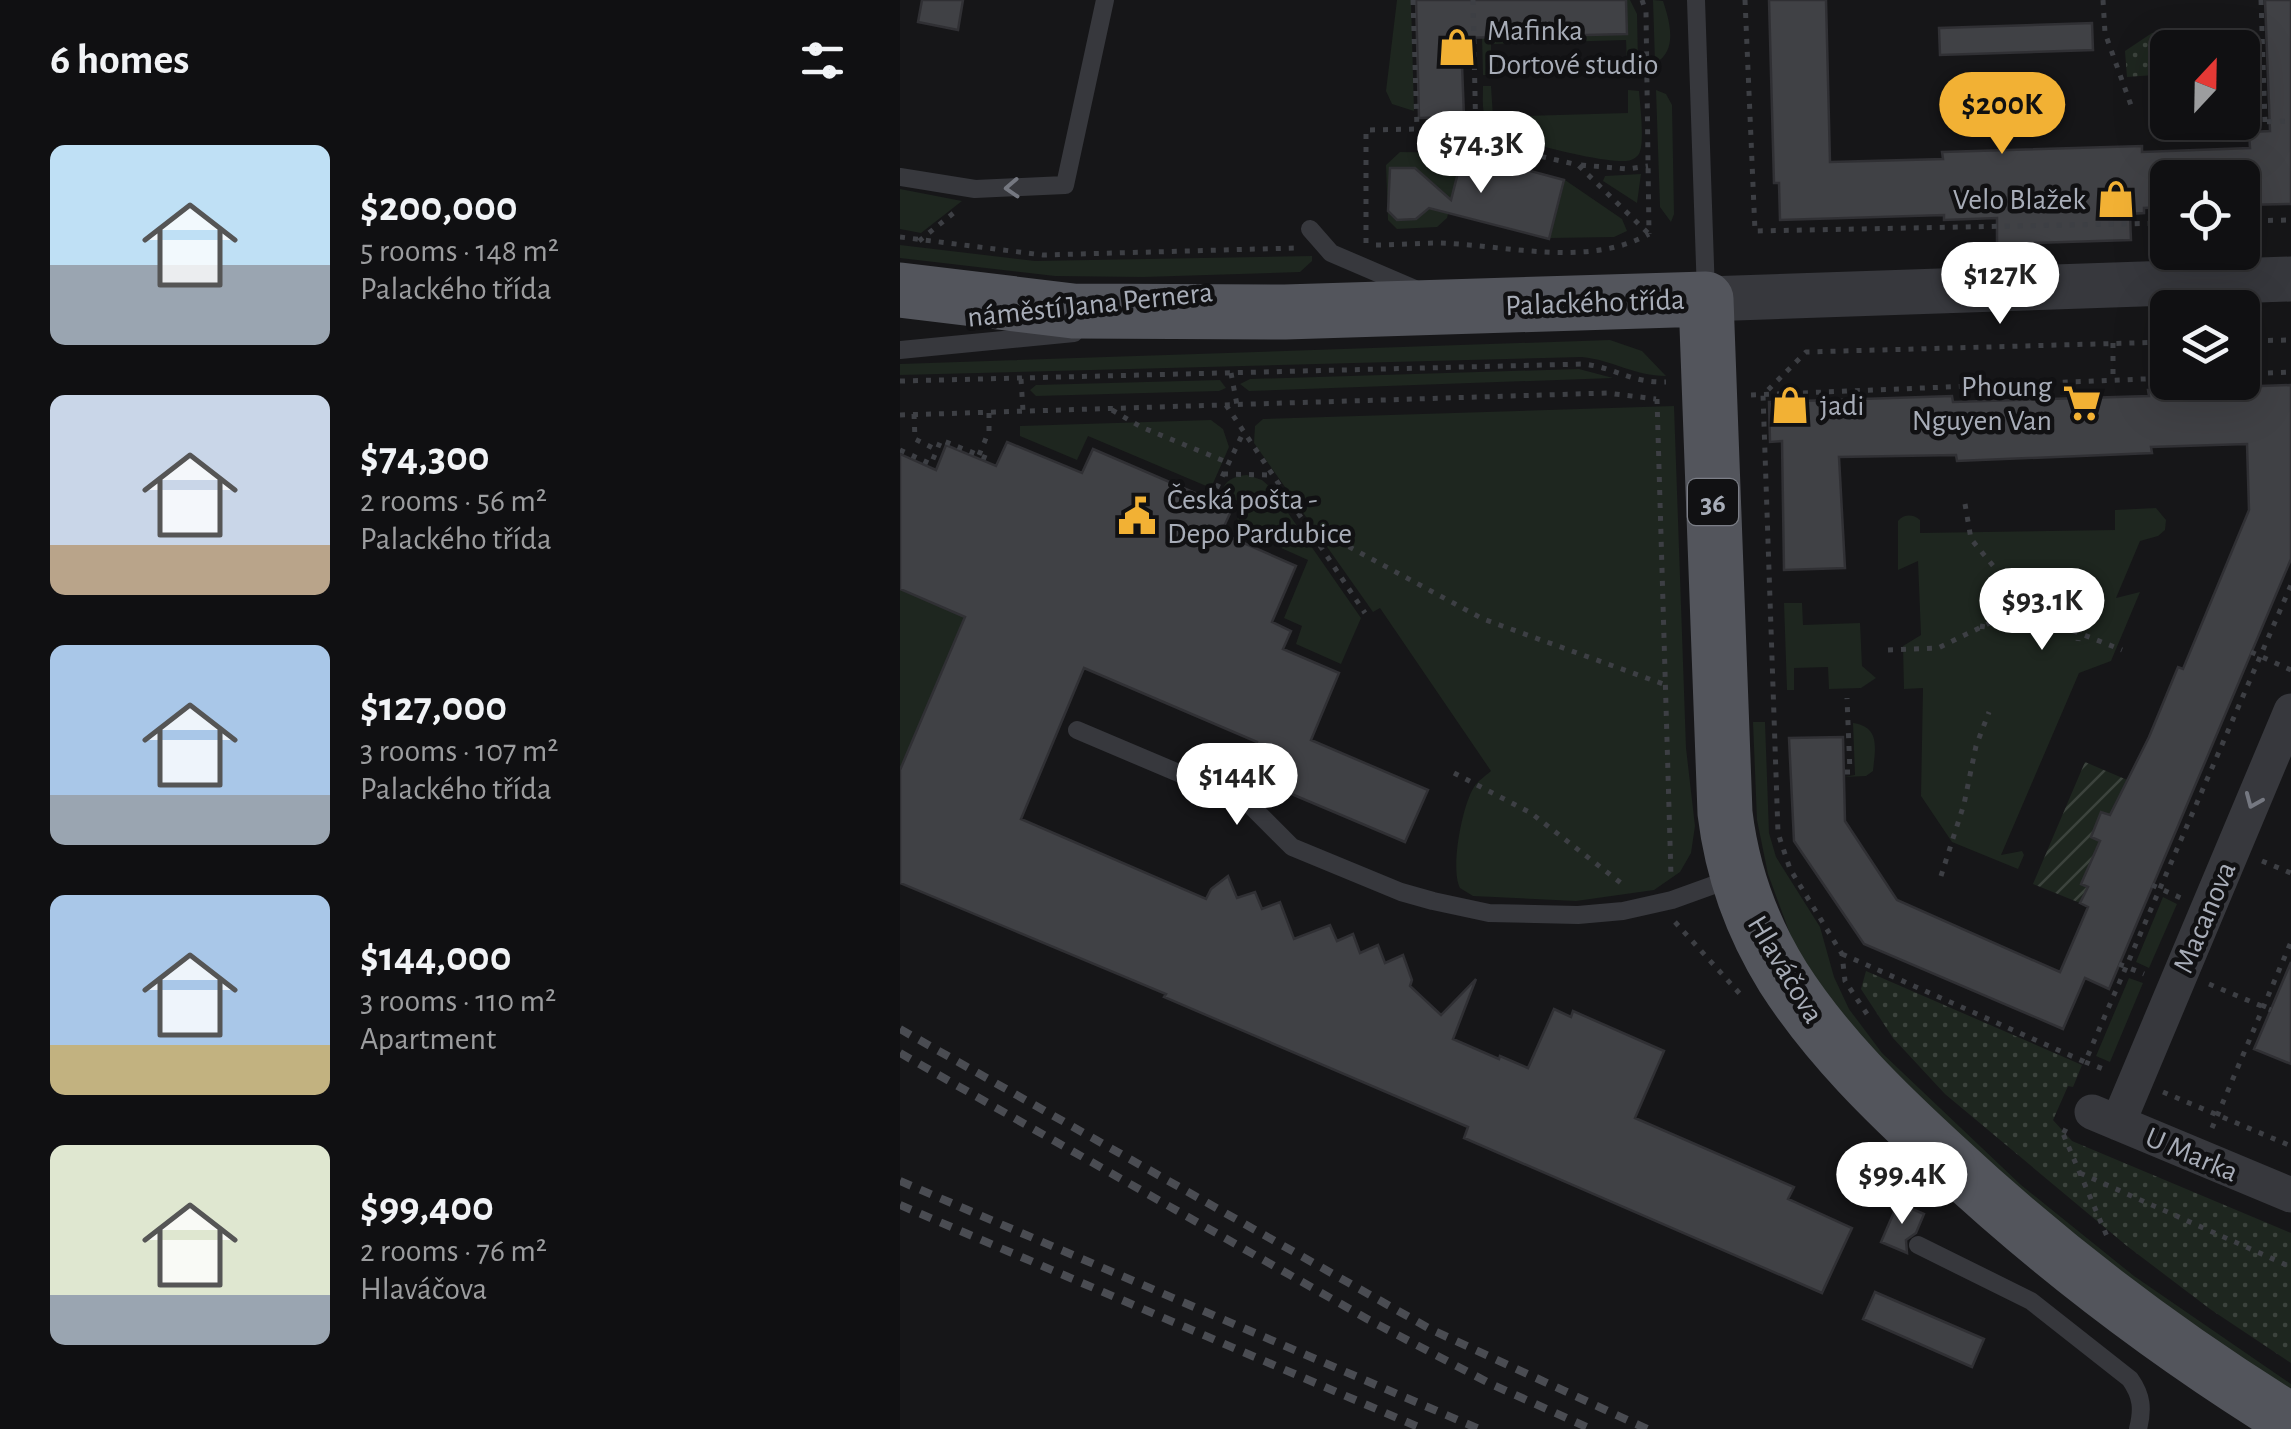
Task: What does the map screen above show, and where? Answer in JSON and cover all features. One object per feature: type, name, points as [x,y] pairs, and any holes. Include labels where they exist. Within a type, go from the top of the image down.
[{"type":"main road","name":"Palackého třída","points":[[910,265],[1072,312],[1285,312],[1706,299]]},
{"type":"main road","name":"Hlaváčova","points":[[1706,299],[1728,838],[1738,876],[1766,947],[1820,1030],[1894,1109],[1978,1188],[2119,1304],[2291,1421]]},
{"type":"street","name":"Palackého třída","points":[[1706,299],[2291,279]]},
{"type":"street","name":"Macanova","points":[[2105,1118],[2136,1080],[2291,712]]},
{"type":"street","name":"U Marka","points":[[2105,1118],[2291,1195]]},
{"type":"lane","points":[[900,177],[984,189],[1065,186],[1105,0]]},
{"type":"lane","points":[[1696,0],[1706,299]]},
{"type":"lane","points":[[1310,229],[1324,247],[1346,260],[1457,307]]},
{"type":"lane","name":"náměstí Jana Pernera","points":[[900,350],[1285,312]]},
{"type":"lane","points":[[1077,730],[1247,802],[1292,847],[1401,892],[1489,913],[1608,912],[1672,900],[1738,876]]},
{"type":"lane","points":[[1918,1245],[2031,1301],[2130,1380],[2142,1405],[2138,1429]]},
{"type":"path","points":[[1413,0],[1417,129]]},
{"type":"path","points":[[1473,0],[1476,142]]},
{"type":"path","points":[[1642,0],[1646,12],[1649,234]]},
{"type":"path","points":[[1744,0],[1755,232],[2150,223]]},
{"type":"path","points":[[2103,0],[2105,33],[2132,108]]},
{"type":"path","points":[[2261,0],[2265,122]]},
{"type":"path","points":[[2260,121],[2291,121]]},
{"type":"path","points":[[1366,246],[1366,130],[1417,129],[1578,165],[1626,169],[1648,166]]},
{"type":"path","points":[[1578,165],[1649,234]]},
{"type":"path","points":[[910,265],[984,189]]},
{"type":"path","points":[[2260,221],[2291,220]]},
{"type":"path","points":[[910,265],[1043,255],[1437,243],[1544,251],[1606,250],[1619,249],[1649,234]]},
{"type":"path","points":[[900,237],[910,265]]},
{"type":"path","points":[[2260,341],[2291,340]]},
{"type":"path","points":[[1872,1021],[1845,981],[1842,954],[1790,869],[1778,833],[1763,395],[1806,352],[2150,342]]},
{"type":"path","points":[[2113,343],[2113,380]]},
{"type":"path","points":[[900,381],[1584,364],[1601,366],[1637,381],[1664,382]]},
{"type":"path","points":[[2260,373],[2291,372]]},
{"type":"path","points":[[1231,373],[1237,405]]},
{"type":"path","points":[[1021,378],[1023,411]]},
{"type":"path","points":[[1763,395],[2150,379]]},
{"type":"path","points":[[900,415],[1606,393],[1668,399]]},
{"type":"path","points":[[1454,773],[1532,813],[1630,890],[1672,900],[1657,399]]},
{"type":"path","points":[[1226,405],[1365,613]]},
{"type":"path","points":[[1109,408],[1141,427],[1228,463]]},
{"type":"path","points":[[979,455],[989,431],[989,412]]},
{"type":"path","points":[[914,414],[915,439],[938,450]]},
{"type":"path","points":[[1212,500],[1242,433]]},
{"type":"path","points":[[900,450],[931,464],[942,440],[994,461]]},
{"type":"path","points":[[1224,474],[1270,474]]},
{"type":"path","points":[[1964,504],[1971,540],[2004,578]]},
{"type":"path","points":[[1302,522],[1484,619],[1666,685]]},
{"type":"path","points":[[1982,629],[1984,613],[2004,578],[2036,574],[2064,588],[2082,611],[2078,641]]},
{"type":"path","points":[[2086,1062],[2291,584]]},
{"type":"path","points":[[1888,650],[1938,648],[2004,616],[2036,616],[2122,650]]},
{"type":"path","points":[[2251,652],[2291,670]]},
{"type":"path","points":[[1844,772],[1850,772],[1848,698]]},
{"type":"path","points":[[1942,876],[1964,804],[1976,746],[1989,712]]},
{"type":"path","points":[[2217,1115],[2267,1008],[2291,942]]},
{"type":"path","points":[[1842,954],[2086,1062],[2291,1146]]},
{"type":"path","points":[[2182,972],[2267,1008]]},
{"type":"path","points":[[2096,1230],[2110,1242],[2061,1129],[2081,1138],[2105,1118]]},
{"type":"path","points":[[2080,1172],[2291,1266]]},
{"type":"shaded area","points":[[1397,0],[1411,0],[1414,111],[1392,104],[1386,91]]},
{"type":"shaded area","points":[[1481,0],[1630,0],[1637,14],[1638,63],[1627,63],[1626,40],[1491,44],[1491,75],[1483,75]]},
{"type":"shaded area","points":[[1653,0],[1663,1],[1670,35],[1667,51],[1655,63]]},
{"type":"shaded area","points":[[2150,34],[2150,75],[2127,77],[2125,51]]},
{"type":"shaded area","points":[[1483,86],[1491,86],[1493,117],[1628,113],[1628,90],[1639,91],[1639,154],[1628,161],[1614,161],[1513,137],[1489,124],[1483,106]]},
{"type":"shaded area","points":[[1656,90],[1666,94],[1672,105],[1671,222],[1660,207]]},
{"type":"shaded area","points":[[1400,152],[1464,153],[1447,218],[1437,227],[1397,229],[1388,220],[1386,165]]},
{"type":"shaded area","points":[[1641,174],[1637,203],[1603,181],[1605,176]]},
{"type":"shaded area","points":[[1565,180],[1622,219],[1627,231],[1614,237],[1550,238]]},
{"type":"shaded area","points":[[900,189],[962,201],[921,233],[900,229]]},
{"type":"shaded area","points":[[900,245],[1035,261],[1312,256],[1312,261],[1300,272],[1055,276],[900,258]]},
{"type":"shaded area","points":[[1610,340],[1642,351],[1666,376],[1582,357],[900,375],[900,364]]},
{"type":"shaded area","points":[[1579,369],[1613,378],[1249,391],[1240,384],[1250,379]]},
{"type":"shaded area","points":[[1220,380],[1226,388],[1219,391],[1036,396],[1030,390],[1036,385]]},
{"type":"shaded area","points":[[1674,406],[1686,748],[1695,826],[1691,853],[1680,872],[1654,890],[1576,901],[1473,896],[1460,888],[1457,879],[1459,838],[1470,796],[1491,771],[1380,608],[1373,612],[1254,443],[1255,426],[1263,419]]},
{"type":"shaded area","points":[[1211,420],[1223,429],[1229,447],[1211,488],[1088,436],[1077,460],[1020,436],[1020,426]]},
{"type":"shaded area","points":[[1247,475],[1270,487],[1361,618],[1341,664],[1296,644],[1302,626],[1284,618],[1308,560],[1234,527],[1244,504],[1221,493],[1231,480]]},
{"type":"shaded area","points":[[2156,508],[2166,520],[2165,530],[2140,541],[2116,598],[2140,592],[2111,661],[2079,673],[2001,855],[2022,851],[2018,869],[1952,842],[1921,796],[1923,688],[1904,689],[1903,646],[1921,635],[1918,561],[1898,570],[1898,521],[1906,516],[1917,518],[1920,533],[2115,530],[2115,510]]},
{"type":"shaded area","points":[[900,589],[944,608],[968,610],[900,770]]},
{"type":"shaded area","points":[[1784,603],[1802,603],[1803,625],[1860,623],[1862,666],[1876,678],[1861,688],[1829,689],[1828,667],[1794,668],[1794,690],[1787,690]]},
{"type":"shaded area","points":[[1753,722],[1765,722],[1769,833],[1776,857],[1820,927],[1834,977],[1849,1009],[1882,1053],[2021,1185],[2134,1276],[2291,1384],[2291,1397],[2018,1197],[1840,1021],[1793,942],[1768,874],[1757,820]]},
{"type":"shaded area","points":[[1853,723],[1872,734],[1873,771],[1866,776],[1844,777],[1855,775]]},
{"type":"shaded area","points":[[2085,762],[2132,782],[2126,798],[2119,795],[2114,805],[2117,818],[2101,813],[2091,837],[2106,843],[2096,868],[2089,865],[2081,883],[2088,887],[2080,903],[2033,884]]},
{"type":"shaded area","points":[[2163,897],[2177,904],[2149,968],[2136,962]]},
{"type":"shaded area","points":[[1866,971],[2082,1065],[2053,1120],[2072,1141],[2291,1233],[2291,1363],[2210,1309],[2127,1246],[1945,1094],[1893,1038],[1861,989]]},
{"type":"shaded area","points":[[2129,978],[2143,983],[2110,1062],[2096,1056]]},
{"type":"building","points":[[922,0],[963,0],[958,30],[918,22]]},
{"type":"building","points":[[1416,0],[1626,0],[1627,34],[1461,38],[1464,117],[1419,118]]},
{"type":"building","points":[[1769,0],[1826,0],[1830,162],[1943,159],[1942,152],[2142,146],[2142,152],[2250,148],[2250,140],[2260,140],[2260,131],[2270,131],[2265,0],[2291,0],[2291,204],[2260,205],[2260,160],[2150,160],[2150,208],[2144,208],[2144,213],[2130,214],[2131,240],[1997,244],[1997,218],[1944,220],[1944,215],[1780,220],[1779,183],[1774,183]]},
{"type":"building","points":[[2092,23],[2093,50],[1940,55],[1939,28]]},
{"type":"building","points":[[1463,153],[1564,180],[1549,239],[1429,208],[1416,219],[1397,220],[1388,211],[1390,168],[1415,168],[1451,200]]},
{"type":"building","points":[[2291,385],[2291,559],[2109,989],[2085,978],[2063,1029],[1864,944],[1794,841],[1789,738],[1843,737],[1845,821],[1897,900],[2060,972],[2088,907],[2080,903],[2088,887],[2081,884],[2100,841],[2091,837],[2101,812],[2110,815],[2178,667],[2183,669],[2249,510],[2247,444],[2151,447],[2152,453],[1957,461],[1956,455],[1839,457],[1845,568],[1784,570],[1782,441],[1770,442],[1769,402],[1952,396],[1953,402],[2149,396],[2150,390],[2150,400],[2260,400],[2260,386]]},
{"type":"building","points":[[1007,442],[1082,473],[1093,449],[1232,509],[1221,533],[1296,566],[1272,622],[1291,631],[1283,649],[1339,673],[1311,740],[1428,790],[1405,842],[1275,787],[1274,791],[1241,777],[1257,742],[1084,668],[1021,819],[1206,899],[1211,889],[1228,876],[1237,898],[1255,892],[1262,909],[1280,902],[1294,939],[1330,925],[1337,941],[1353,934],[1360,953],[1378,945],[1385,963],[1403,955],[1412,980],[1410,986],[1441,1015],[1476,979],[1453,1039],[1499,1059],[1500,1056],[1528,1068],[1554,1009],[1571,1017],[1573,1011],[1664,1051],[1635,1118],[1794,1187],[1788,1199],[1852,1228],[1822,1293],[1464,1138],[1468,1127],[1164,997],[1166,994],[900,883],[900,770],[965,617],[900,589],[900,454],[936,470],[946,445],[996,466]]},
{"type":"building","points":[[2291,962],[2291,1064],[2254,1049]]},
{"type":"building","points":[[1898,1203],[1924,1214],[1916,1233],[1906,1240],[1907,1253],[1881,1242]]},
{"type":"building","points":[[1875,1292],[1984,1339],[1972,1367],[1863,1319]]},
{"type":"railway","points":[[900,1029],[1432,1330],[1647,1429]]},
{"type":"railway","points":[[900,1053],[1369,1320],[1491,1384],[1591,1429]]},
{"type":"railway","points":[[900,1181],[1479,1429]]},
{"type":"railway","points":[[900,1205],[1423,1429]]},
{"type":"place","name":"Mafinka Dortové studio","points":[[1457,47]]},
{"type":"place","name":"Velo Blažek","points":[[2116,199]]},
{"type":"place","name":"Phoung Nguyen Van","points":[[2082,403]]},
{"type":"place","name":"jadi","points":[[1790,405]]},
{"type":"place","name":"Česká pošta - Depo Pardubice","points":[[1137,516]]}]
